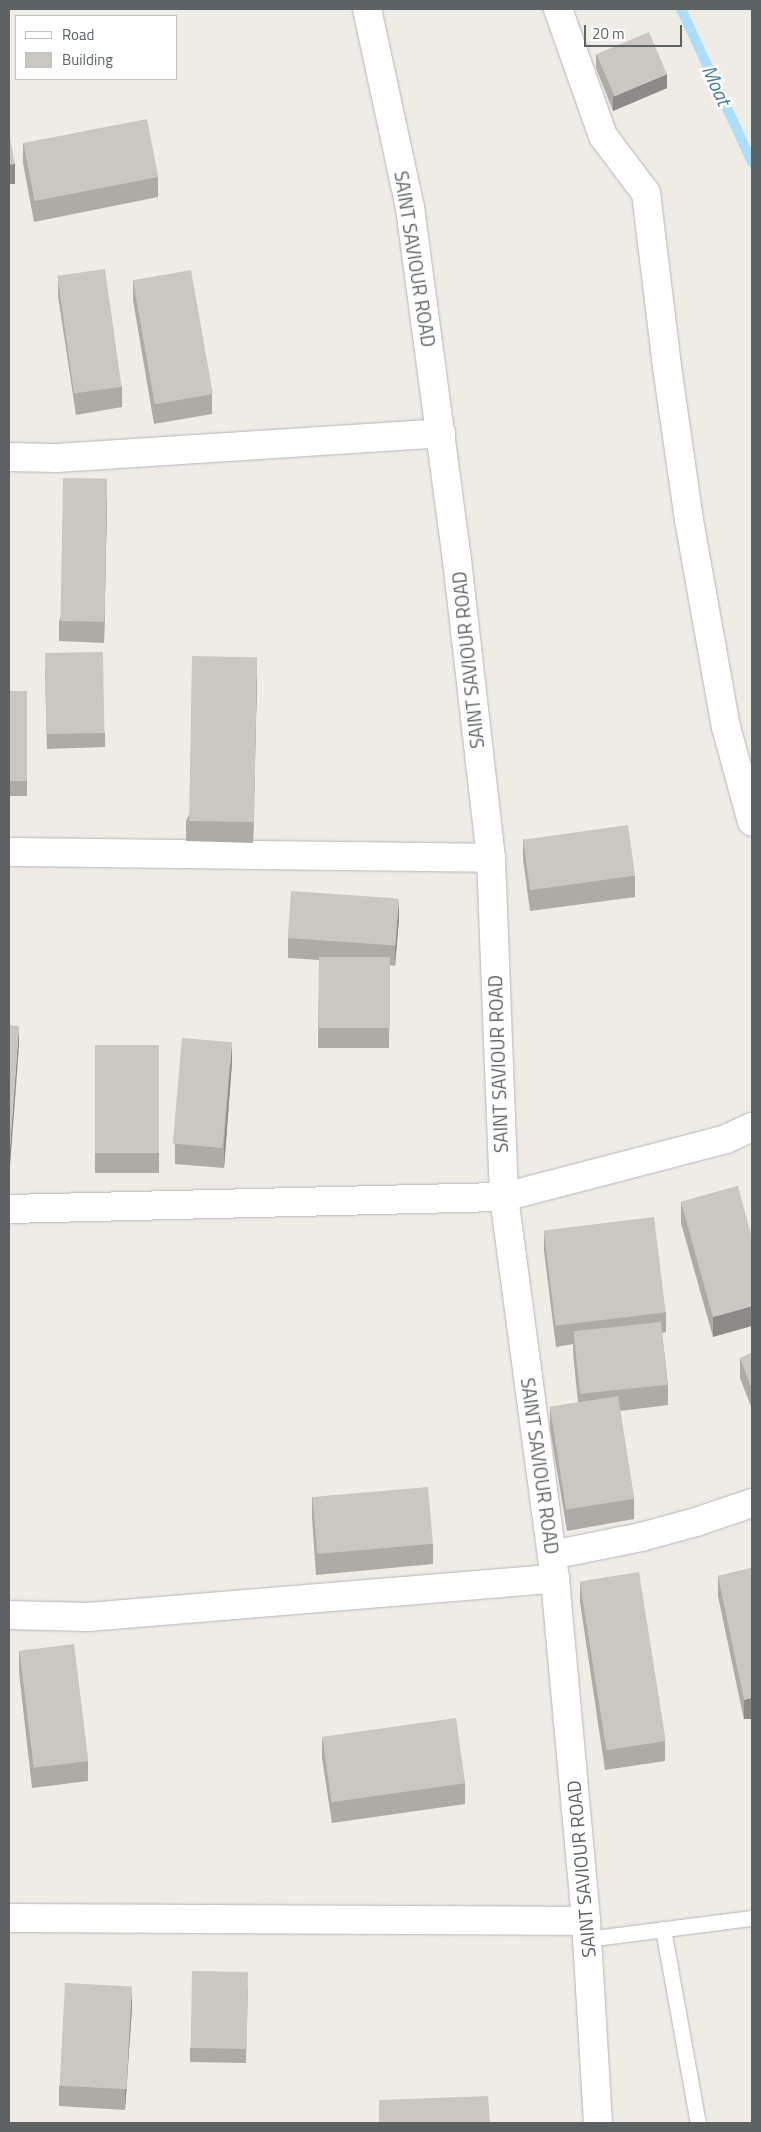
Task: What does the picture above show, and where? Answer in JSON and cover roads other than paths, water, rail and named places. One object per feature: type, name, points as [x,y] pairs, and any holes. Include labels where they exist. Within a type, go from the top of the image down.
[{"type":"street","name":"SAINT SAVIOUR ROAD","points":[[367,9],[410,208],[441,433],[491,858],[504,1197],[553,1567],[587,1930],[598,2123]]},
{"type":"street","points":[[558,9],[603,136],[646,193],[667,367],[689,520],[726,727],[752,822]]},
{"type":"street","points":[[9,457],[57,458],[441,433]]},
{"type":"street","points":[[9,852],[491,858]]},
{"type":"street","points":[[9,1209],[504,1197],[726,1139],[752,1126]]},
{"type":"street","points":[[9,1615],[88,1617],[553,1567],[641,1537],[696,1522],[752,1503]]},
{"type":"street","points":[[9,1918],[587,1930]]},
{"type":"lane","points":[[587,1930],[663,1929],[752,1918]]},
{"type":"lane","points":[[663,1929],[698,2123]]},
{"type":"waterway","name":"Moat","points":[[681,9],[752,162]]}]
